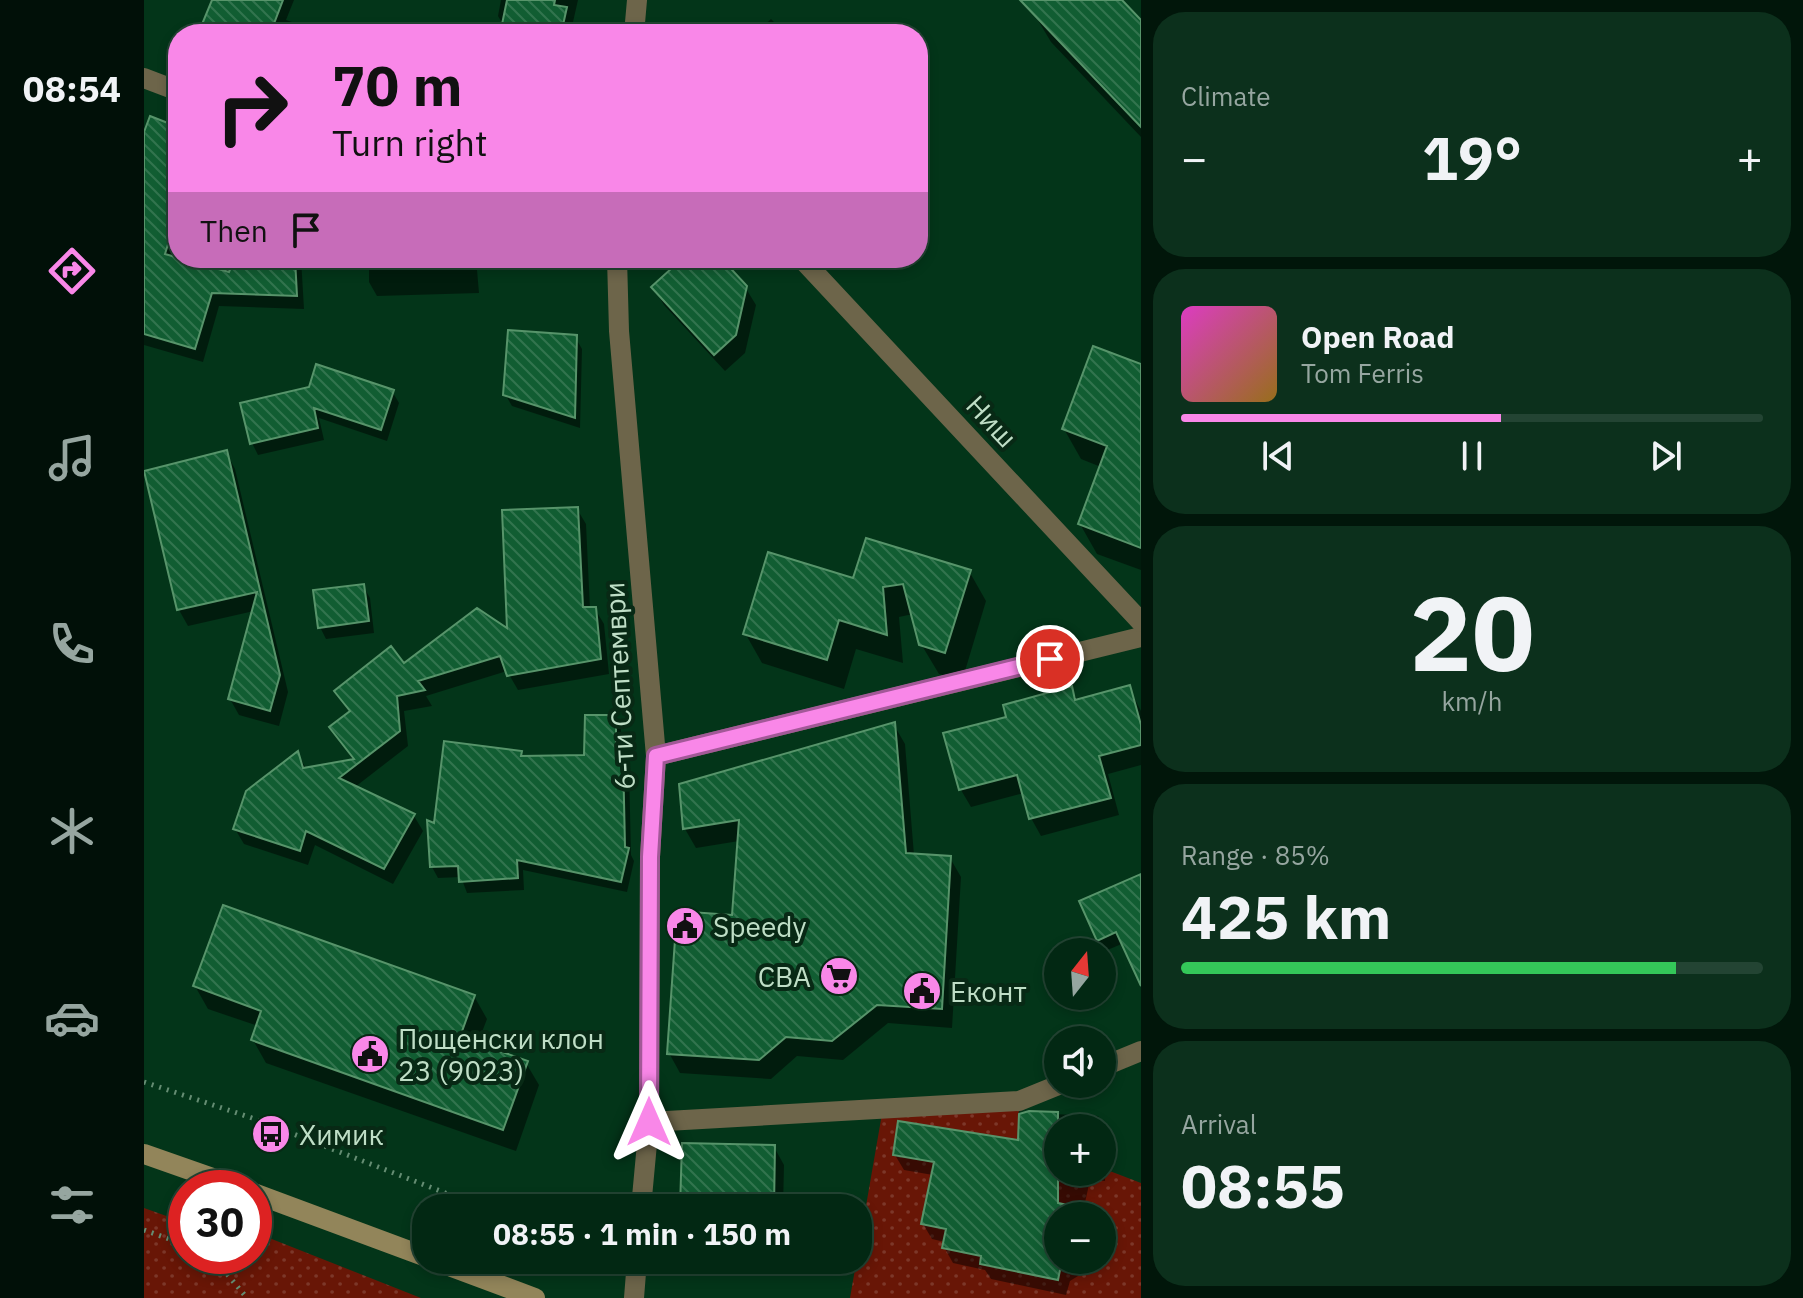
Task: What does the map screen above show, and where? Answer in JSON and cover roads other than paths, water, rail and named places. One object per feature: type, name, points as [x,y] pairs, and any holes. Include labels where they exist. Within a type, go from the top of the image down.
[{"type":"street","points":[[635,24],[637,0]]},
{"type":"street","points":[[144,78],[168,87]]},
{"type":"street","name":"6-ти Септември","points":[[617,268],[619,331],[656,756],[650,857],[649,1122],[642,1194]]},
{"type":"street","name":"Ниш","points":[[810,268],[1141,622]]},
{"type":"street","points":[[656,756],[1141,637]]},
{"type":"street","points":[[1116,1061],[1141,1051]]},
{"type":"street","points":[[649,1122],[1019,1101],[1044,1091]]},
{"type":"street","points":[[144,1154],[190,1170]]},
{"type":"street","points":[[272,1200],[412,1252]]},
{"type":"street","points":[[471,1274],[535,1298]]},
{"type":"street","points":[[634,1298],[636,1274]]},
{"type":"place","name":"Speedy","points":[[685,926]]},
{"type":"place","name":"CBA","points":[[839,976]]},
{"type":"place","name":"Еконт","points":[[922,991]]},
{"type":"place","name":"Пощенски клон 23 (9023)","points":[[370,1054]]},
{"type":"place","name":"Химик","points":[[271,1134]]}]
